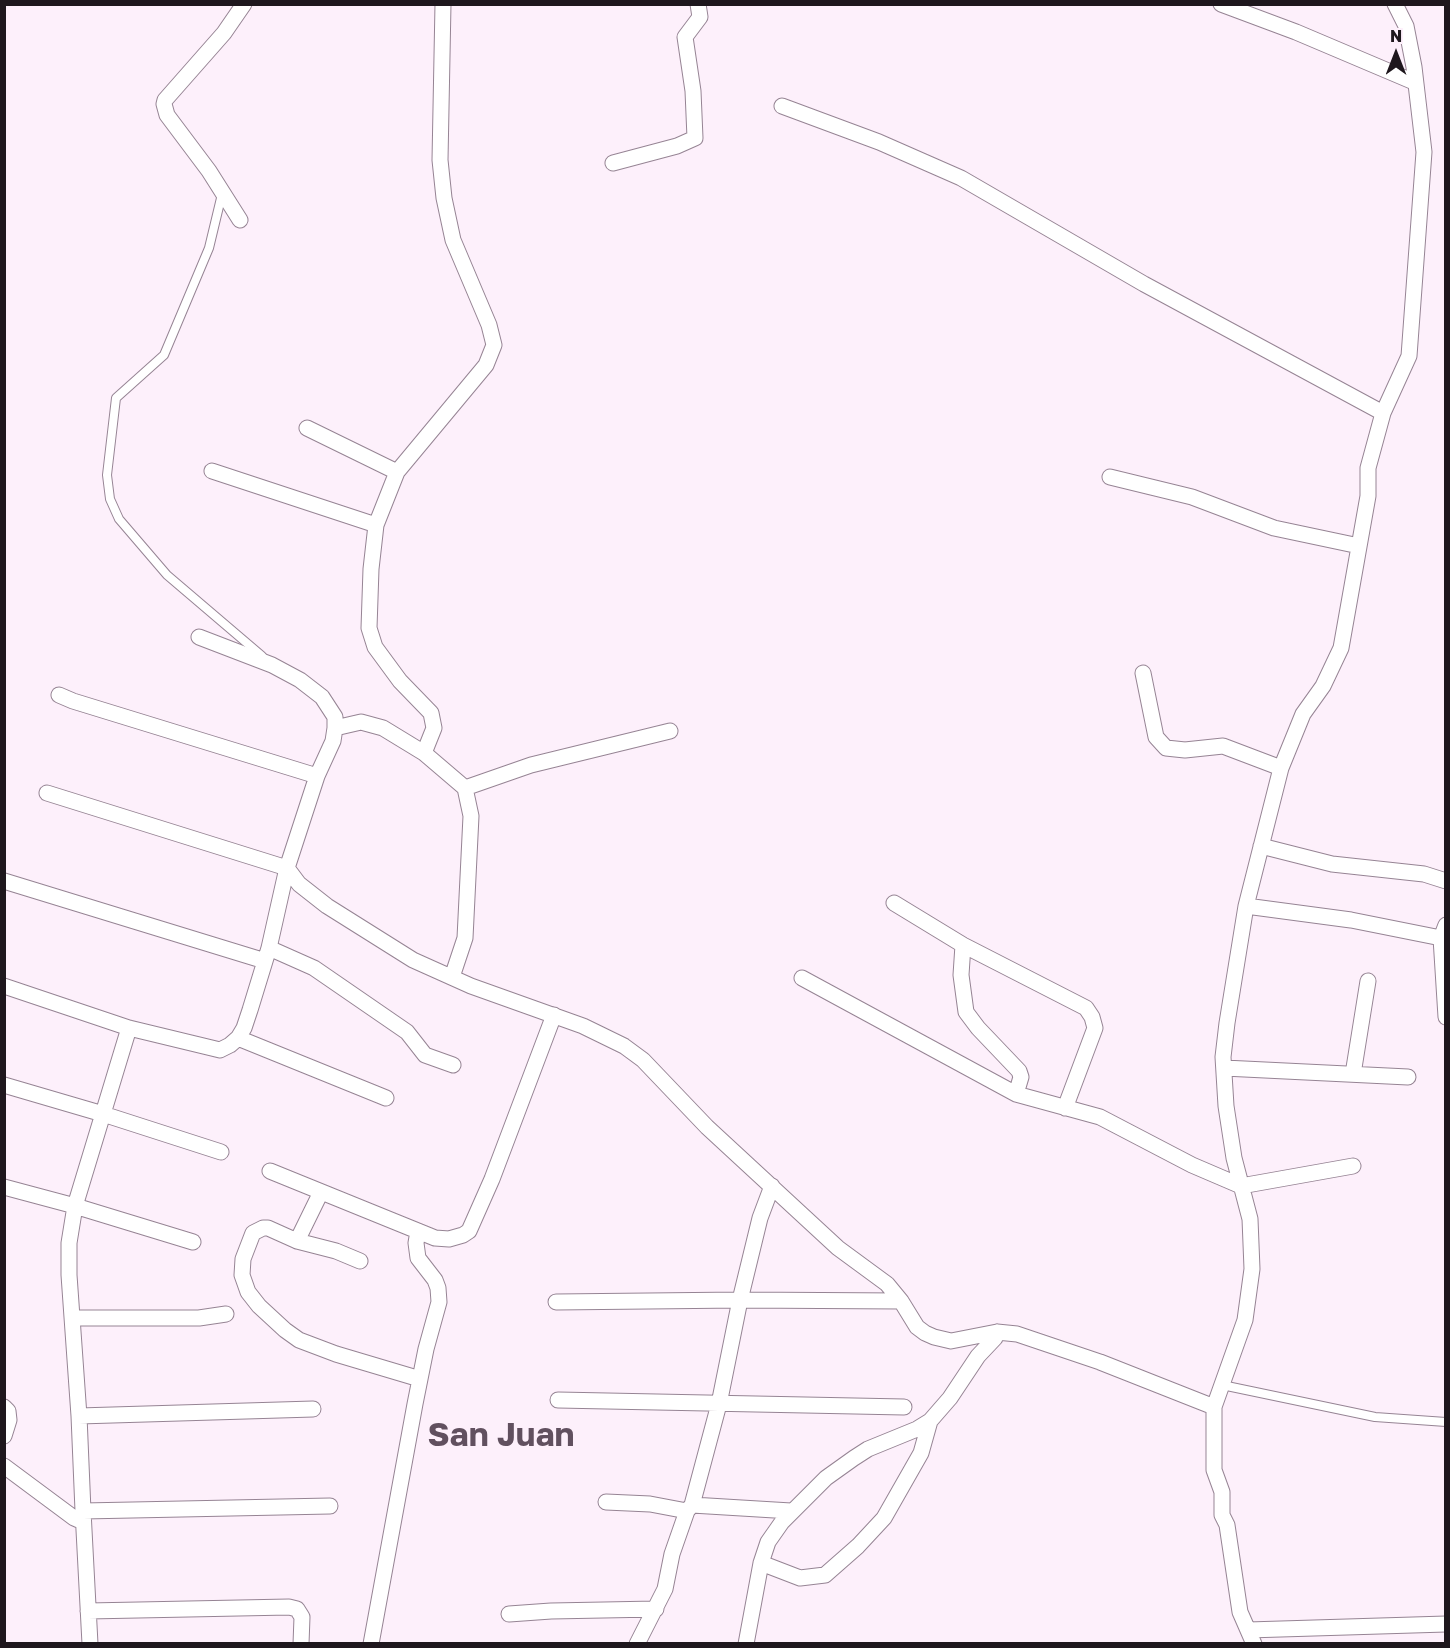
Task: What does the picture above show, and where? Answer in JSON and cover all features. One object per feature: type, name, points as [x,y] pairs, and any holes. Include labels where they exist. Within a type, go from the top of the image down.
[{"type":"street","points":[[240,220],[209,171],[167,115],[164,104],[165,100],[224,33],[244,4]]},
{"type":"street","points":[[424,753],[434,728],[432,713],[400,681],[375,647],[369,628],[371,569],[376,525],[397,472],[486,365],[494,345],[489,325],[453,240],[444,198],[440,160],[443,4]]},
{"type":"street","points":[[613,163],[677,146],[695,138],[693,91],[684,37],[700,16],[698,4]]},
{"type":"street","points":[[1221,4],[1296,32],[1414,82]]},
{"type":"street","points":[[1395,4],[1406,26],[1414,67],[1424,152],[1409,356],[1383,413],[1368,468],[1368,496],[1341,648],[1323,686],[1303,714],[1281,768],[1246,906],[1227,1023],[1224,1068],[1234,1158],[1250,1219],[1252,1269],[1245,1320],[1214,1407],[1214,1470],[1222,1492],[1222,1515],[1227,1526],[1240,1612],[1251,1637],[1446,1624]]},
{"type":"street","points":[[783,106],[879,142],[961,178],[1144,284],[1383,413]]},
{"type":"street","points":[[307,428],[397,472]]},
{"type":"street","points":[[212,471],[376,525]]},
{"type":"street","points":[[1110,477],[1192,497],[1274,528],[1359,546]]},
{"type":"street","points":[[4,986],[129,1028],[220,1050],[238,1038],[244,1028],[267,955],[287,868],[317,776],[333,741],[335,717],[322,697],[300,680],[272,665],[199,637]]},
{"type":"street","points":[[1143,673],[1156,737],[1166,747],[1185,750],[1223,747],[1281,768]]},
{"type":"street","points":[[59,695],[317,776]]},
{"type":"street","points":[[335,728],[361,722],[383,729],[424,753],[465,788],[471,816],[465,938],[452,976]]},
{"type":"street","points":[[465,788],[531,765],[670,731]]},
{"type":"street","points":[[47,793],[287,868],[299,884],[327,906],[413,960],[471,986],[583,1026],[624,1046],[643,1060],[708,1127],[838,1248],[887,1284],[917,1327],[934,1338],[951,1341],[997,1332],[1029,1337],[1214,1407]]},
{"type":"street","points":[[1261,846],[1332,864],[1424,874],[1446,881]]},
{"type":"street","points":[[4,881],[314,968],[407,1032],[425,1055],[453,1065]]},
{"type":"street","points":[[894,903],[963,945],[1086,1008],[1095,1028],[1065,1108]]},
{"type":"street","points":[[1246,906],[1443,931],[1446,1017]]},
{"type":"street","points":[[963,945],[961,975],[966,1012],[1019,1071],[1021,1077],[1016,1095]]},
{"type":"street","points":[[802,978],[1016,1095],[1100,1117],[1192,1165],[1241,1186],[1353,1166]]},
{"type":"street","points":[[1353,1074],[1368,981]]},
{"type":"street","points":[[270,1171],[435,1238],[456,1238],[469,1231],[492,1179],[554,1015]]},
{"type":"street","points":[[90,1644],[69,1243],[75,1206],[129,1028]]},
{"type":"street","points":[[238,1038],[386,1098]]},
{"type":"street","points":[[1224,1068],[1408,1077]]},
{"type":"street","points":[[4,1085],[103,1113],[221,1152]]},
{"type":"street","points":[[637,1644],[665,1589],[672,1554],[690,1508],[719,1404],[740,1300],[760,1218],[772,1186]]},
{"type":"street","points":[[4,1187],[193,1242]]},
{"type":"street","points":[[297,1241],[321,1192]]},
{"type":"street","points":[[360,1261],[336,1251],[297,1241],[268,1228],[258,1229],[253,1233],[243,1259],[242,1275],[248,1292],[259,1306],[299,1340],[336,1354],[420,1379]]},
{"type":"street","points":[[371,1644],[420,1379],[440,1295],[435,1280],[418,1258],[416,1243],[418,1231]]},
{"type":"street","points":[[556,1302],[901,1301]]},
{"type":"street","points":[[72,1318],[199,1318],[226,1314]]},
{"type":"street","points":[[746,1644],[760,1563],[774,1533],[791,1512],[826,1478],[868,1449],[930,1421],[950,1398],[978,1356],[995,1338],[997,1332]]},
{"type":"street","points":[[558,1400],[904,1407]]},
{"type":"street","points":[[4,1407],[8,1411],[9,1420],[4,1436]]},
{"type":"street","points":[[79,1416],[313,1409]]},
{"type":"street","points":[[760,1563],[800,1578],[825,1575],[885,1518],[921,1453],[930,1421]]},
{"type":"street","points":[[4,1466],[74,1518],[330,1506]]},
{"type":"street","points":[[606,1502],[791,1512]]},
{"type":"street","points":[[88,1611],[289,1607],[297,1609],[302,1617],[301,1644]]},
{"type":"street","points":[[509,1614],[656,1609]]},
{"type":"lane","points":[[222,192],[209,248],[164,355],[116,398],[106,475],[110,499],[119,519],[167,575],[272,665]]},
{"type":"lane","points":[[1222,1385],[1375,1417],[1446,1422]]},
{"type":"district","name":"San Juan","points":[[501,1436]]}]
